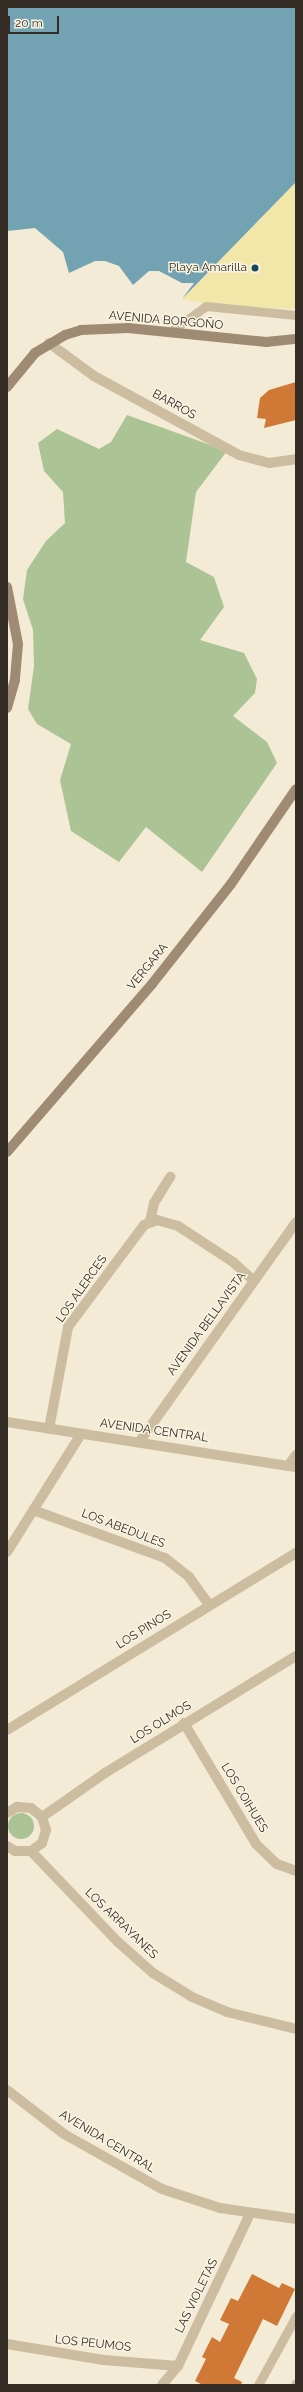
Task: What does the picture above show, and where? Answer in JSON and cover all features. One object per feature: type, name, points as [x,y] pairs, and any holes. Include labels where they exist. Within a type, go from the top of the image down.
[{"type":"street","name":"AVENIDA BORGOÑO","points":[[7,387],[22,365],[49,343],[94,328],[170,332],[260,342],[296,339]]},
{"type":"street","name":"BARROS","points":[[49,343],[94,376],[239,455],[269,463],[296,459]]},
{"type":"street","points":[[7,587],[18,644],[15,680],[7,708]]},
{"type":"street","name":"VERGARA","points":[[7,1152],[152,984],[232,884],[296,788]]},
{"type":"street","name":"LOS ALERCES","points":[[49,1429],[68,1326],[150,1221],[154,1203],[170,1177]]},
{"type":"street","points":[[150,1221],[178,1226],[233,1262],[254,1281]]},
{"type":"street","name":"AVENIDA BELLAVISTA","points":[[140,1441],[296,1222]]},
{"type":"street","name":"AVENIDA CENTRAL","points":[[7,1422],[81,1434],[140,1441],[292,1466]]},
{"type":"street","points":[[7,1552],[81,1434]]},
{"type":"street","points":[[292,1466],[296,1455]]},
{"type":"street","name":"LOS ABEDULES","points":[[33,1510],[164,1558],[189,1578],[209,1605]]},
{"type":"street","name":"LOS PINOS","points":[[7,1730],[209,1605],[296,1554]]},
{"type":"street","name":"LOS OLMOS","points":[[42,1817],[184,1723],[296,1656]]},
{"type":"street","name":"LOS COIHUES","points":[[184,1723],[256,1844],[277,1864],[296,1871]]},
{"type":"street","points":[[7,1813],[24,1806],[42,1817],[45,1836],[31,1851],[15,1851],[7,1846]]},
{"type":"street","name":"LOS ARRAYANES","points":[[31,1851],[118,1942],[153,1973],[192,1997],[227,2012],[296,2029]]},
{"type":"street","name":"AVENIDA CENTRAL","points":[[7,2090],[64,2134],[134,2176],[191,2200],[250,2214],[296,2219]]},
{"type":"street","name":"LAS VIOLETAS","points":[[167,2384],[178,2366],[250,2214]]},
{"type":"street","name":"LOS PEUMOS","points":[[7,2344],[104,2360],[178,2366]]},
{"type":"lane","points":[[170,332],[206,306],[296,315]]},
{"type":"lane","points":[[258,2385],[296,2316]]},
{"type":"green space","points":[[127,415],[227,451],[196,492],[186,562],[214,577],[224,607],[200,640],[244,653],[257,679],[255,693],[233,716],[267,742],[277,763],[202,872],[146,827],[119,862],[71,831],[60,780],[71,744],[37,724],[28,709],[34,666],[33,630],[23,599],[27,570],[46,541],[65,523],[63,492],[44,471],[38,443],[57,429],[99,449],[111,442]]},
{"type":"green space","points":[[21,1813],[30,1817],[34,1826],[30,1835],[21,1839],[12,1835],[8,1826],[12,1817]]},
{"type":"sand","name":"Playa Amarilla","points":[[296,182],[296,309],[211,305],[182,299]]},
{"type":"water","points":[[7,7],[296,7],[296,182],[182,299],[194,283],[182,283],[159,271],[149,271],[133,285],[119,266],[105,261],[95,261],[69,273],[63,252],[35,228],[7,231]]},
{"type":"building","points":[[296,382],[296,420],[264,428],[266,419],[257,418],[260,398],[269,390]]},
{"type":"building","points":[[252,2274],[279,2288],[282,2283],[295,2289],[277,2326],[263,2319],[234,2378],[242,2382],[241,2385],[203,2385],[195,2381],[206,2359],[202,2357],[212,2337],[220,2342],[229,2324],[220,2320],[231,2298],[238,2301]]},
{"type":"place","name":"Playa Amarilla","points":[[255,268]]}]
